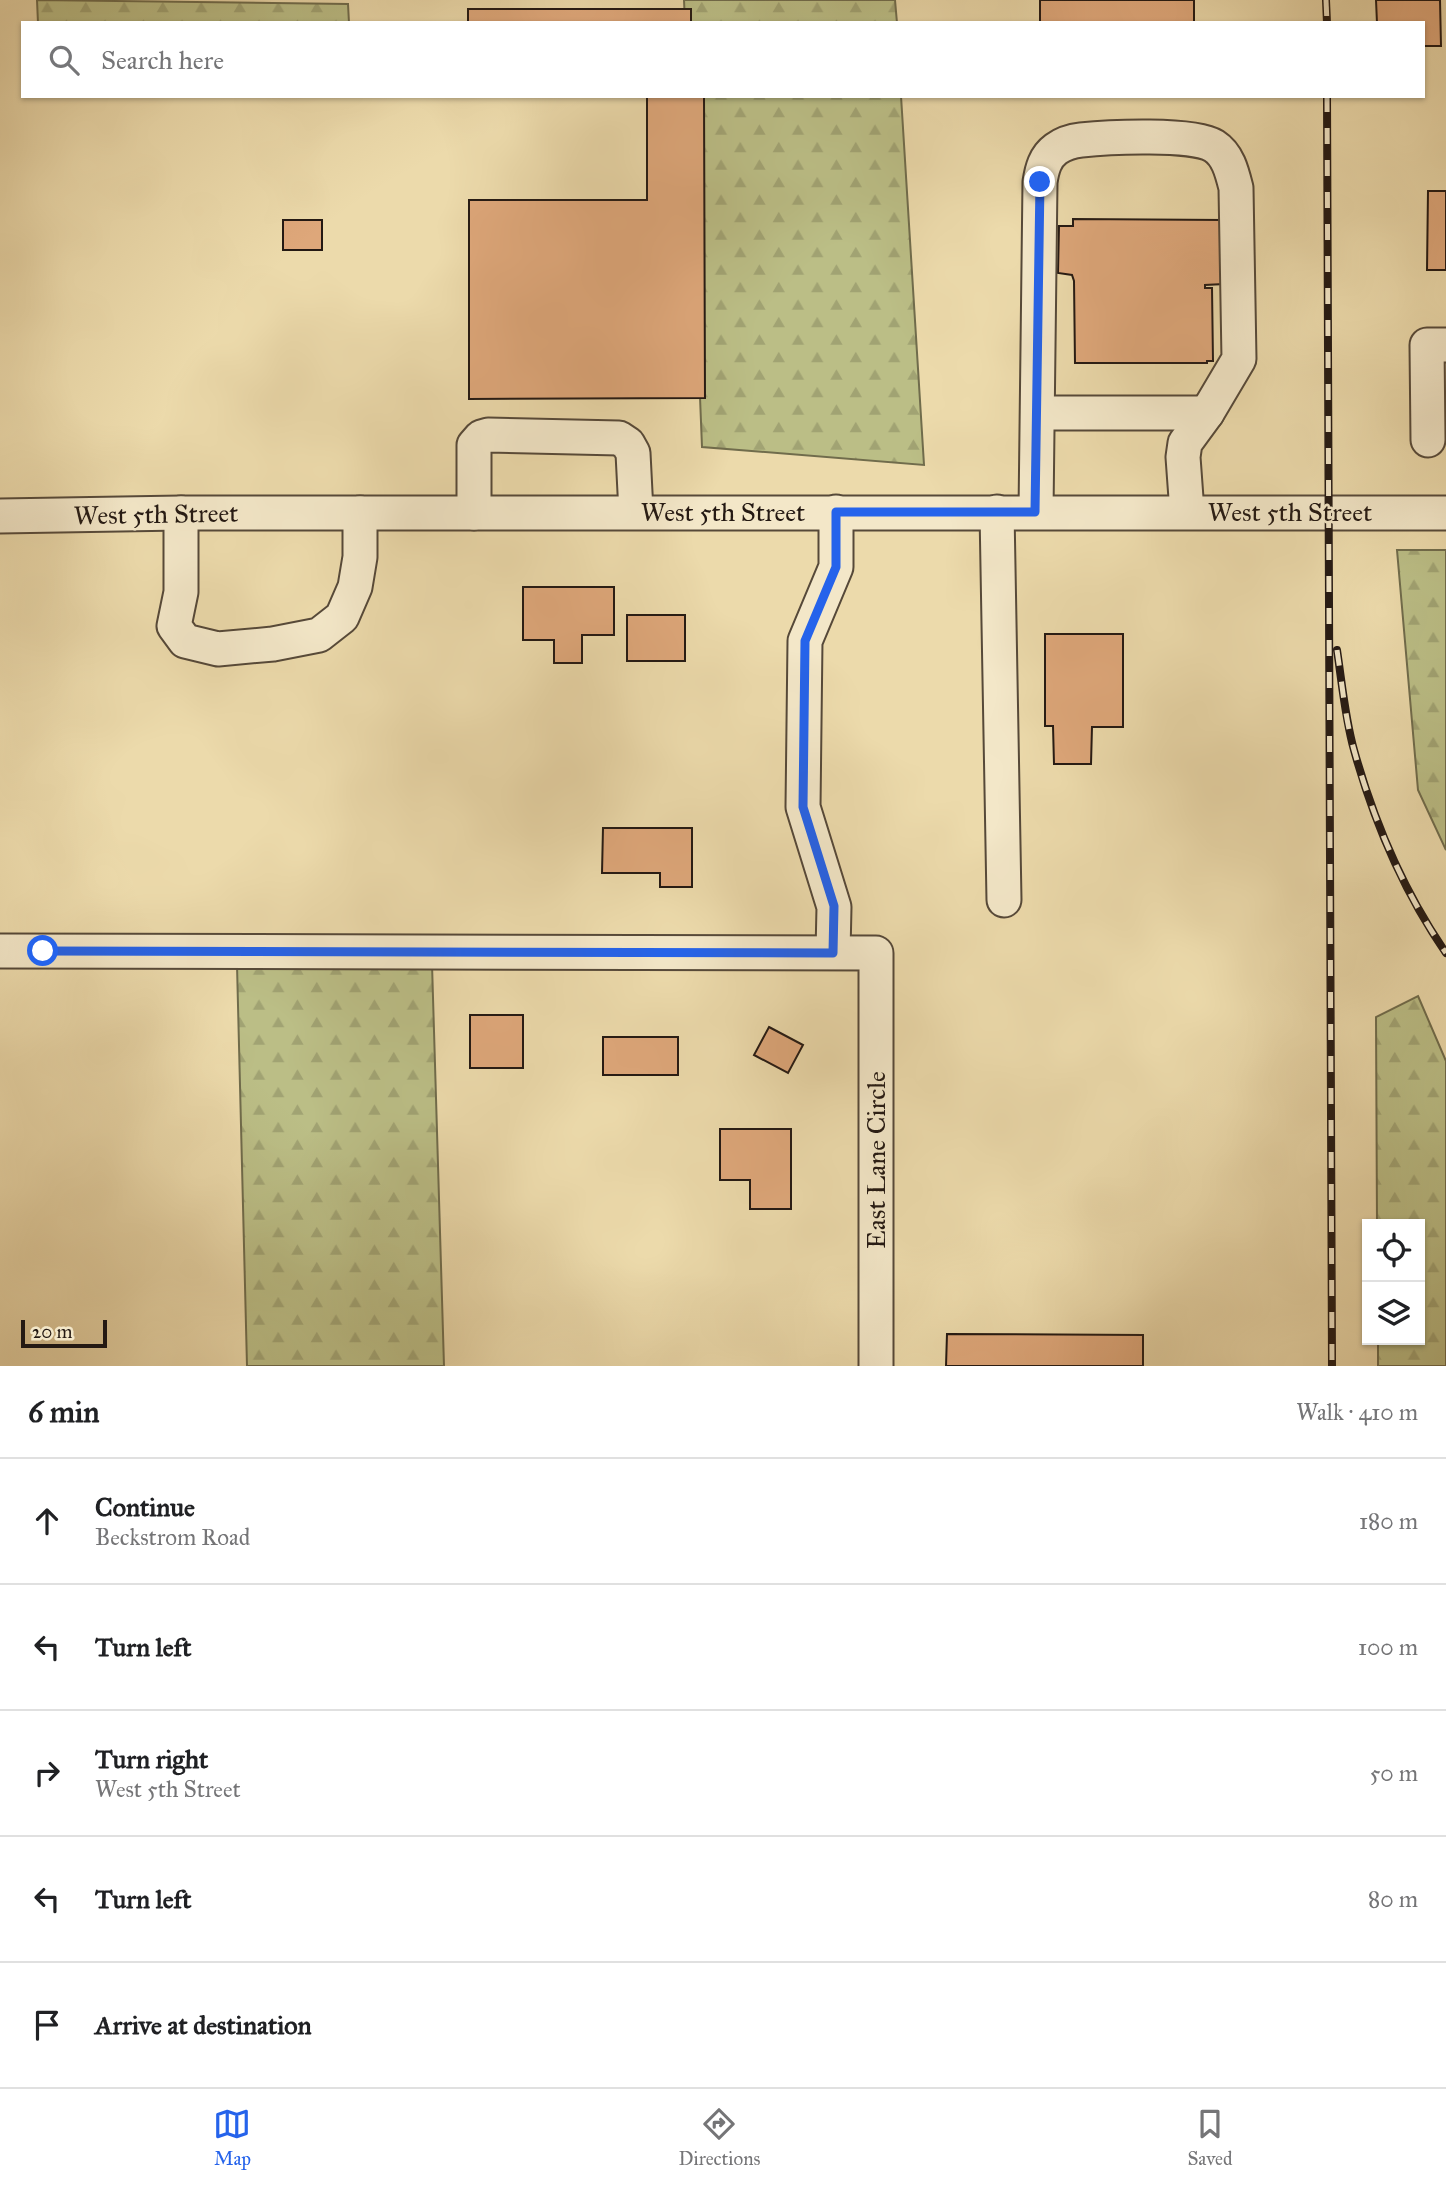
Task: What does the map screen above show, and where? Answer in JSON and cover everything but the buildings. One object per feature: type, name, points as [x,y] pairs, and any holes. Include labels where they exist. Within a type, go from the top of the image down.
[{"type":"street","points":[[1035,512],[1040,182],[1043,164],[1053,151],[1079,140],[1184,137],[1214,146],[1225,156],[1236,188],[1239,359],[1207,413],[1185,443],[1187,512]]},
{"type":"street","points":[[1428,440],[1427,345],[1446,345]]},
{"type":"street","points":[[1038,413],[1207,413]]},
{"type":"street","points":[[474,513],[474,445],[481,437],[488,435],[619,438],[628,444],[633,453],[636,512]]},
{"type":"street","name":"West 5th Street","points":[[0,516],[636,512],[1446,513]]},
{"type":"street","points":[[0,951],[833,953],[834,906],[803,807],[805,641],[836,567],[836,512]]},
{"type":"street","points":[[997,512],[1004,900]]},
{"type":"street","points":[[181,513],[181,592],[174,626],[185,641],[218,649],[273,644],[319,635],[342,617],[355,587],[360,557],[360,513]]},
{"type":"street","name":"East Lane Circle","points":[[833,953],[876,953],[876,1366]]},
{"type":"green space","points":[[37,0],[348,4],[349,21],[38,21]]},
{"type":"green space","points":[[684,0],[895,0],[897,21],[685,21]]},
{"type":"green space","points":[[688,98],[901,98],[924,465],[702,447]]},
{"type":"green space","points":[[1397,550],[1446,550],[1446,850],[1418,790]]},
{"type":"green space","points":[[432,964],[444,1366],[247,1366],[237,965]]},
{"type":"green space","points":[[1418,996],[1446,1061],[1446,1366],[1378,1366],[1378,1345],[1425,1345],[1425,1219],[1377,1219],[1376,1017]]},
{"type":"railway","points":[[1326,0],[1327,21]]},
{"type":"railway","points":[[1327,98],[1332,1366]]},
{"type":"railway","points":[[1337,650],[1351,738],[1371,804],[1404,881],[1446,953]]},
{"type":"route","points":[[43,951],[833,953],[834,906],[803,807],[805,641],[836,567],[836,512],[1035,512],[1040,182]]}]
